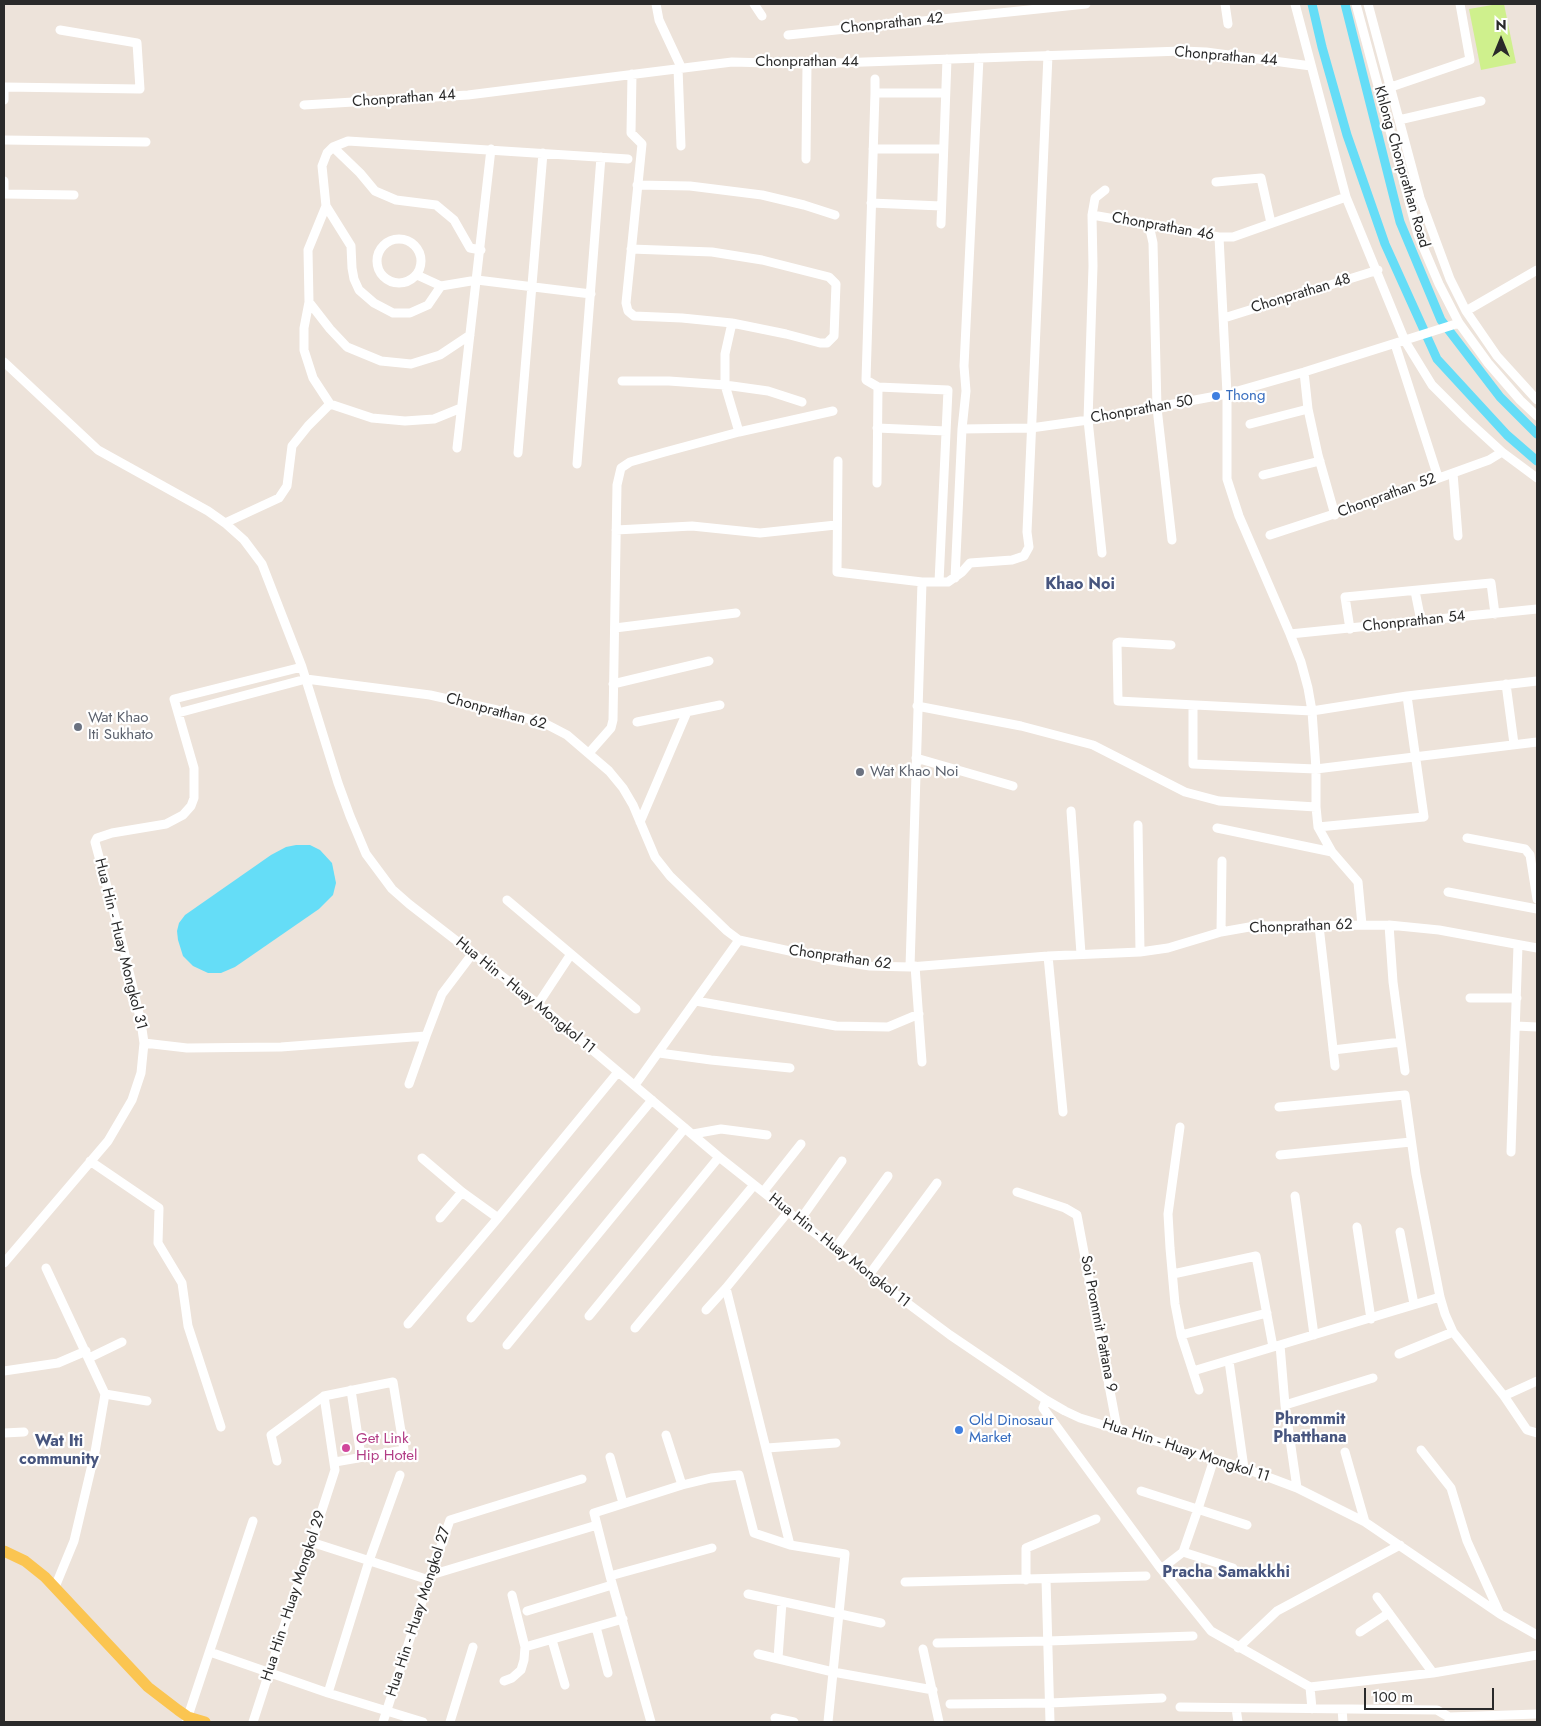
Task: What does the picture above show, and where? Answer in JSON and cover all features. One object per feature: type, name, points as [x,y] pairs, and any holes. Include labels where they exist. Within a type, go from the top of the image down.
[{"type":"main road","points":[[4,1551],[25,1561],[54,1586],[148,1687],[187,1719],[205,1722]]},
{"type":"street","points":[[656,4],[659,20],[680,68],[681,146]]},
{"type":"street","points":[[754,4],[762,16]]},
{"type":"street","name":"Chonprathan 42","points":[[788,35],[1086,4]]},
{"type":"street","points":[[1225,4],[1228,24]]},
{"type":"street","points":[[1295,4],[1346,196],[1378,270],[1405,341],[1432,385],[1502,452],[1537,478]]},
{"type":"street","name":"Khlong Chonprathan Road","points":[[1356,4],[1418,235],[1439,284],[1459,323],[1488,363],[1520,400],[1537,416]]},
{"type":"street","name":"Khlong Chonprathan Road","points":[[1368,4],[1420,198],[1450,279],[1466,311],[1497,356],[1535,395]]},
{"type":"street","points":[[1391,87],[1470,60],[1460,4]]},
{"type":"street","points":[[4,100],[4,87],[140,89],[137,43],[60,30]]},
{"type":"street","name":"Chonprathan 44","points":[[304,105],[468,95],[732,62],[807,64],[1174,51],[1206,52],[1311,66]]},
{"type":"street","points":[[838,461],[836,572],[922,582],[948,582],[962,572],[970,563],[1012,560],[1024,556],[1027,552],[1029,546],[1027,532],[1031,428],[1048,55]]},
{"type":"street","points":[[955,578],[962,429],[966,391],[964,366],[979,58]]},
{"type":"street","points":[[940,224],[947,59]]},
{"type":"street","points":[[806,159],[807,64]]},
{"type":"street","points":[[631,249],[712,252],[753,259],[830,277],[836,284],[834,336],[827,343],[820,343],[732,323],[634,316],[628,311],[626,303],[631,249],[637,185],[641,163],[642,144],[631,133],[632,74]]},
{"type":"street","points":[[875,79],[866,380],[878,387],[948,390],[939,582]]},
{"type":"street","points":[[875,93],[946,93]]},
{"type":"street","points":[[1399,120],[1481,101]]},
{"type":"street","points":[[4,140],[146,142]]},
{"type":"street","points":[[441,286],[428,305],[410,313],[393,313],[374,303],[359,290],[354,279],[351,246],[326,206],[322,166],[327,153],[333,147],[348,141],[628,159]]},
{"type":"street","points":[[333,147],[360,173],[374,191],[396,200],[436,204],[454,220],[470,248],[481,250]]},
{"type":"street","points":[[873,149],[943,150]]},
{"type":"street","points":[[457,448],[492,150]]},
{"type":"street","points":[[518,453],[543,153]]},
{"type":"street","points":[[577,464],[601,157]]},
{"type":"street","points":[[1216,182],[1260,178],[1271,223]]},
{"type":"street","points":[[4,181],[4,194],[74,195]]},
{"type":"street","points":[[637,185],[690,186],[743,192],[804,205],[835,216]]},
{"type":"street","points":[[1102,553],[1088,420],[1092,215],[1095,198],[1105,190]]},
{"type":"street","name":"Chonprathan 46","points":[[1092,215],[1219,236],[1233,236],[1346,196]]},
{"type":"street","points":[[872,203],[941,206]]},
{"type":"street","points":[[326,206],[308,250],[309,302],[304,328],[304,350],[313,378],[330,404],[372,418],[404,421],[434,419],[461,408]]},
{"type":"street","points":[[1150,225],[1153,243],[1157,408],[1172,540]]},
{"type":"street","points":[[1219,236],[1227,394],[1227,479],[1239,516],[1290,634],[1308,688],[1312,711],[1318,827],[1332,852],[1358,882],[1362,924]]},
{"type":"street","points":[[400,239],[413,244],[421,257],[420,268],[417,274],[403,283],[395,284],[387,280],[378,269],[376,261],[380,249],[392,240],[400,239]]},
{"type":"street","name":"Chonprathan 48","points":[[1224,318],[1378,270]]},
{"type":"street","points":[[1466,311],[1537,270]]},
{"type":"street","points":[[417,274],[441,286],[477,280],[590,294]]},
{"type":"street","points":[[309,302],[347,347],[381,361],[411,364],[440,355],[470,335]]},
{"type":"street","points":[[732,323],[725,354],[725,385],[739,432]]},
{"type":"street","name":"Chonprathan 50","points":[[962,429],[1031,428],[1088,420],[1227,394],[1459,323]]},
{"type":"street","points":[[1395,344],[1438,477]]},
{"type":"street","name":"Hua Hin - Huay Mongkol 11","points":[[4,362],[98,450],[208,511],[226,523],[244,540],[262,564],[302,667],[341,792],[366,854],[392,889],[409,904],[538,1004],[719,1157],[835,1249],[950,1335],[1046,1400],[1080,1418],[1244,1468],[1297,1488],[1365,1522],[1500,1614],[1537,1635]]},
{"type":"street","points":[[1304,372],[1308,409],[1335,515]]},
{"type":"street","points":[[622,381],[669,381],[725,385],[768,392],[802,402]]},
{"type":"street","points":[[877,483],[878,387]]},
{"type":"street","points":[[226,523],[279,498],[287,486],[292,446],[308,426],[330,404]]},
{"type":"street","points":[[1250,424],[1308,409]]},
{"type":"street","points":[[588,753],[611,728],[613,720],[617,485],[621,468],[630,462],[739,432],[833,411]]},
{"type":"street","points":[[877,428],[946,431]]},
{"type":"street","name":"Chonprathan 52","points":[[1270,535],[1335,515],[1490,460],[1502,452]]},
{"type":"street","points":[[1263,475],[1320,461]]},
{"type":"street","points":[[1453,472],[1458,536]]},
{"type":"street","points":[[616,530],[692,526],[760,533],[836,525]]},
{"type":"street","points":[[922,582],[917,706],[912,966],[919,1014],[922,1062]]},
{"type":"street","points":[[1350,629],[1345,597],[1492,583],[1495,614]]},
{"type":"street","points":[[1415,591],[1421,621]]},
{"type":"street","name":"Chonprathan 54","points":[[1290,634],[1537,609]]},
{"type":"street","points":[[615,628],[736,613]]},
{"type":"street","points":[[1171,645],[1117,643],[1118,701],[1312,711],[1407,696],[1537,681]]},
{"type":"street","points":[[613,684],[709,661]]},
{"type":"street","points":[[302,667],[174,700],[178,713],[306,679]]},
{"type":"street","name":"Chonprathan 62","points":[[306,679],[430,695],[544,723],[567,735],[609,772],[624,788],[655,857],[670,876],[713,918],[739,940],[831,960],[870,966],[912,966],[1048,956],[1140,952],[1168,948],[1221,932],[1255,926],[1389,925],[1439,930],[1537,948]]},
{"type":"street","points":[[1506,684],[1514,744]]},
{"type":"street","points":[[1318,827],[1424,817],[1407,696]]},
{"type":"street","points":[[637,722],[720,705]]},
{"type":"street","points":[[1193,705],[1193,764],[1316,769],[1537,742]]},
{"type":"street","points":[[917,706],[1021,726],[1093,745],[1185,792],[1218,801],[1316,807]]},
{"type":"street","points":[[640,822],[688,712]]},
{"type":"street","name":"Hua Hin - Huay Mongkol 31","points":[[4,1263],[108,1141],[132,1100],[141,1073],[144,1043],[142,1022],[95,842],[97,838],[112,833],[166,824],[184,815],[191,806],[194,798],[194,768],[178,713]]},
{"type":"street","points":[[916,758],[1013,786]]},
{"type":"street","points":[[1071,811],[1081,954]]},
{"type":"street","points":[[1138,825],[1140,952]]},
{"type":"street","points":[[1217,828],[1332,852]]},
{"type":"street","points":[[1467,838],[1525,849],[1530,855],[1537,899]]},
{"type":"street","points":[[1221,932],[1222,861]]},
{"type":"street","points":[[1448,892],[1537,909]]},
{"type":"street","points":[[507,900],[636,1009]]},
{"type":"street","points":[[1389,925],[1393,982],[1405,1071]]},
{"type":"street","points":[[1319,926],[1335,1066]]},
{"type":"street","points":[[635,1086],[739,940]]},
{"type":"street","points":[[1511,1152],[1518,945]]},
{"type":"street","points":[[409,1084],[442,994],[473,953]]},
{"type":"street","points":[[538,1004],[571,954]]},
{"type":"street","points":[[1048,956],[1063,1112]]},
{"type":"street","points":[[1470,998],[1517,998]]},
{"type":"street","points":[[696,1001],[836,1026],[888,1027],[919,1014]]},
{"type":"street","points":[[1516,1026],[1537,1027]]},
{"type":"street","points":[[144,1043],[187,1048],[281,1047],[426,1036]]},
{"type":"street","points":[[1333,1050],[1401,1042]]},
{"type":"street","points":[[659,1053],[790,1068]]},
{"type":"street","points":[[408,1324],[618,1072]]},
{"type":"street","points":[[1279,1107],[1405,1095],[1416,1174],[1440,1298],[1445,1314],[1453,1332],[1504,1396],[1527,1430],[1537,1433]]},
{"type":"street","points":[[471,1318],[652,1100]]},
{"type":"street","points":[[1180,1127],[1168,1214],[1175,1304],[1182,1335],[1199,1390]]},
{"type":"street","points":[[506,1344],[685,1128]]},
{"type":"street","points":[[693,1134],[721,1129],[767,1135]]},
{"type":"street","points":[[1280,1155],[1411,1142]]},
{"type":"street","points":[[763,1192],[801,1144]]},
{"type":"street","points":[[589,1316],[719,1157]]},
{"type":"street","points":[[422,1158],[462,1192],[498,1218]]},
{"type":"street","points":[[90,1161],[159,1208],[158,1243],[182,1283],[188,1326],[220,1427]]},
{"type":"street","points":[[800,1220],[842,1161]]},
{"type":"street","points":[[835,1249],[888,1176]]},
{"type":"street","points":[[869,1275],[937,1183]]},
{"type":"street","points":[[635,1328],[754,1185]]},
{"type":"street","points":[[440,1218],[462,1192]]},
{"type":"street","name":"Soi Prommit Pattana 9","points":[[1017,1192],[1077,1215],[1117,1428]]},
{"type":"street","points":[[1295,1196],[1314,1335]]},
{"type":"street","points":[[706,1310],[788,1212]]},
{"type":"street","points":[[1357,1227],[1371,1319]]},
{"type":"street","points":[[1400,1232],[1414,1304]]},
{"type":"street","points":[[1173,1274],[1256,1256],[1267,1313],[1277,1346],[1297,1488]]},
{"type":"street","points":[[46,1268],[105,1394],[95,1452],[74,1541],[54,1586]]},
{"type":"street","points":[[726,1288],[790,1545]]},
{"type":"street","points":[[1193,1371],[1371,1319],[1414,1304],[1440,1298]]},
{"type":"street","points":[[1182,1335],[1267,1313]]},
{"type":"street","points":[[1399,1354],[1453,1332]]},
{"type":"street","points":[[4,1372],[58,1363],[122,1342]]},
{"type":"street","points":[[1229,1361],[1244,1468]]},
{"type":"street","points":[[1286,1405],[1373,1378]]},
{"type":"street","points":[[1504,1396],[1537,1381]]},
{"type":"street","points":[[277,1461],[271,1435],[324,1396],[393,1382],[404,1450],[361,1457],[335,1466],[324,1396]]},
{"type":"street","points":[[351,1390],[361,1457]]},
{"type":"street","points":[[105,1394],[147,1402]]},
{"type":"street","points":[[1046,1400],[1043,1408],[1162,1569],[1211,1631],[1238,1648],[1310,1687],[1433,1674],[1537,1655]]},
{"type":"street","points":[[4,1433],[24,1432]]},
{"type":"street","points":[[666,1435],[682,1485]]},
{"type":"street","points":[[767,1448],[836,1443]]},
{"type":"street","points":[[1421,1450],[1451,1488],[1468,1542],[1500,1614]]},
{"type":"street","points":[[1345,1452],[1365,1522]]},
{"type":"street","points":[[610,1457],[623,1504]]},
{"type":"street","points":[[1162,1569],[1183,1552],[1214,1459]]},
{"type":"street","name":"Hua Hin - Huay Mongkol 29","points":[[253,1722],[335,1466]]},
{"type":"street","points":[[328,1692],[369,1561],[400,1475]]},
{"type":"street","points":[[651,1722],[594,1513],[682,1485],[711,1478],[739,1475],[754,1533],[790,1545],[845,1554],[828,1722]]},
{"type":"street","name":"Hua Hin - Huay Mongkol 27","points":[[383,1722],[450,1520],[582,1479]]},
{"type":"street","points":[[1141,1491],[1247,1525]]},
{"type":"street","points":[[1026,1580],[1026,1548],[1096,1519]]},
{"type":"street","points":[[187,1719],[252,1521]]},
{"type":"street","points":[[311,1542],[369,1561],[430,1577],[597,1525]]},
{"type":"street","points":[[1238,1648],[1277,1611],[1400,1545]]},
{"type":"street","points":[[526,1611],[611,1580],[712,1548]]},
{"type":"street","points":[[1183,1552],[1233,1568]]},
{"type":"street","points":[[905,1582],[1146,1576]]},
{"type":"street","points":[[1046,1579],[1050,1722]]},
{"type":"street","points":[[748,1594],[881,1623]]},
{"type":"street","points":[[504,1681],[512,1678],[521,1670],[524,1660],[525,1647],[512,1595]]},
{"type":"street","points":[[1377,1597],[1433,1674]]},
{"type":"street","points":[[778,1658],[782,1602]]},
{"type":"street","points":[[1360,1632],[1389,1613]]},
{"type":"street","points":[[525,1647],[623,1619]]},
{"type":"street","points":[[596,1627],[608,1673]]},
{"type":"street","points":[[937,1643],[1193,1636]]},
{"type":"street","points":[[552,1640],[565,1685]]},
{"type":"street","points":[[450,1722],[473,1647]]},
{"type":"street","points":[[923,1649],[939,1722]]},
{"type":"street","points":[[210,1652],[268,1673],[423,1722]]},
{"type":"street","points":[[758,1654],[833,1672],[933,1690]]},
{"type":"street","points":[[1310,1687],[1312,1709]]},
{"type":"street","points":[[950,1704],[1050,1703],[1162,1698]]},
{"type":"street","points":[[1180,1707],[1437,1710],[1449,1720],[1537,1714]]},
{"type":"street","points":[[1236,1708],[1238,1722]]},
{"type":"street","points":[[1342,1709],[1343,1722]]},
{"type":"street","points":[[775,1718],[794,1722]]},
{"type":"green space","points":[[1504,4],[1516,63],[1481,70],[1469,9]]},
{"type":"water","points":[[310,845],[320,850],[332,863],[336,883],[333,895],[319,909],[235,967],[221,973],[208,973],[193,966],[183,956],[178,940],[177,931],[179,923],[185,915],[271,855],[286,847]]},
{"type":"waterway","points":[[1312,4],[1347,135],[1385,244],[1437,359],[1507,435],[1537,461]]},
{"type":"waterway","points":[[1345,4],[1400,222],[1441,320],[1500,397],[1537,434]]},
{"type":"place","name":"Thong","points":[[1216,396]]},
{"type":"place","name":"Wat Khao Iti Sukhato","points":[[78,727]]},
{"type":"place","name":"Wat Khao Noi","points":[[860,772]]},
{"type":"place","name":"Old Dinosaur Market","points":[[959,1430]]},
{"type":"place","name":"Get Link Hip Hotel","points":[[346,1448]]},
{"type":"district","name":"Khao Noi","points":[[1080,585]]},
{"type":"district","name":"Phrommit Phatthana","points":[[1310,1429]]},
{"type":"district","name":"Wat Iti community","points":[[59,1451]]},
{"type":"district","name":"Pracha Samakkhi","points":[[1226,1573]]}]
